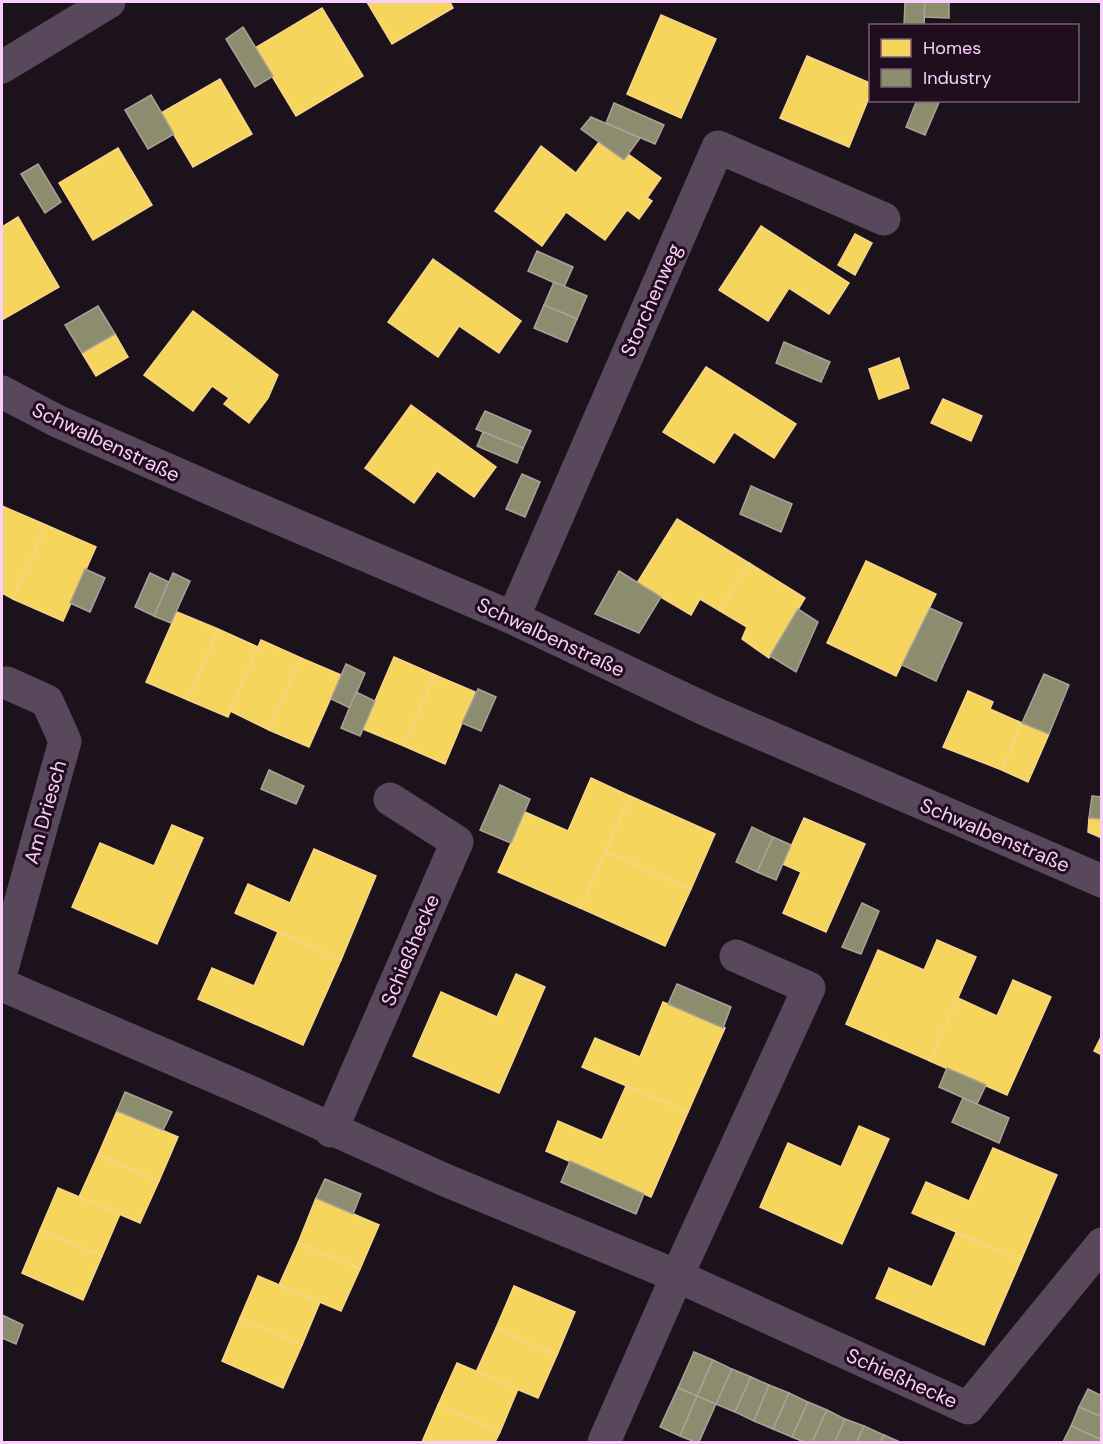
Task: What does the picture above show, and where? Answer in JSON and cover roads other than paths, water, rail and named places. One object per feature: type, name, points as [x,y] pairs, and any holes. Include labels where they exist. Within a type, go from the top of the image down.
[{"type":"street","points":[[2,67],[109,2]]},
{"type":"street","name":"Storchenweg","points":[[513,618],[718,147],[884,219]]},
{"type":"street","name":"Schwalbenstraße","points":[[2,392],[57,421],[513,618],[707,710],[1101,882]]},
{"type":"street","name":"Am Driesch","points":[[2,969],[65,741],[47,701],[7,683]]},
{"type":"street","name":"Schießhecke","points":[[331,1131],[457,842],[390,799]]},
{"type":"street","points":[[604,1443],[677,1276],[809,988],[736,956]]},
{"type":"street","name":"Schießhecke","points":[[2,985],[248,1091],[331,1131],[677,1276],[968,1408],[1101,1244]]}]
